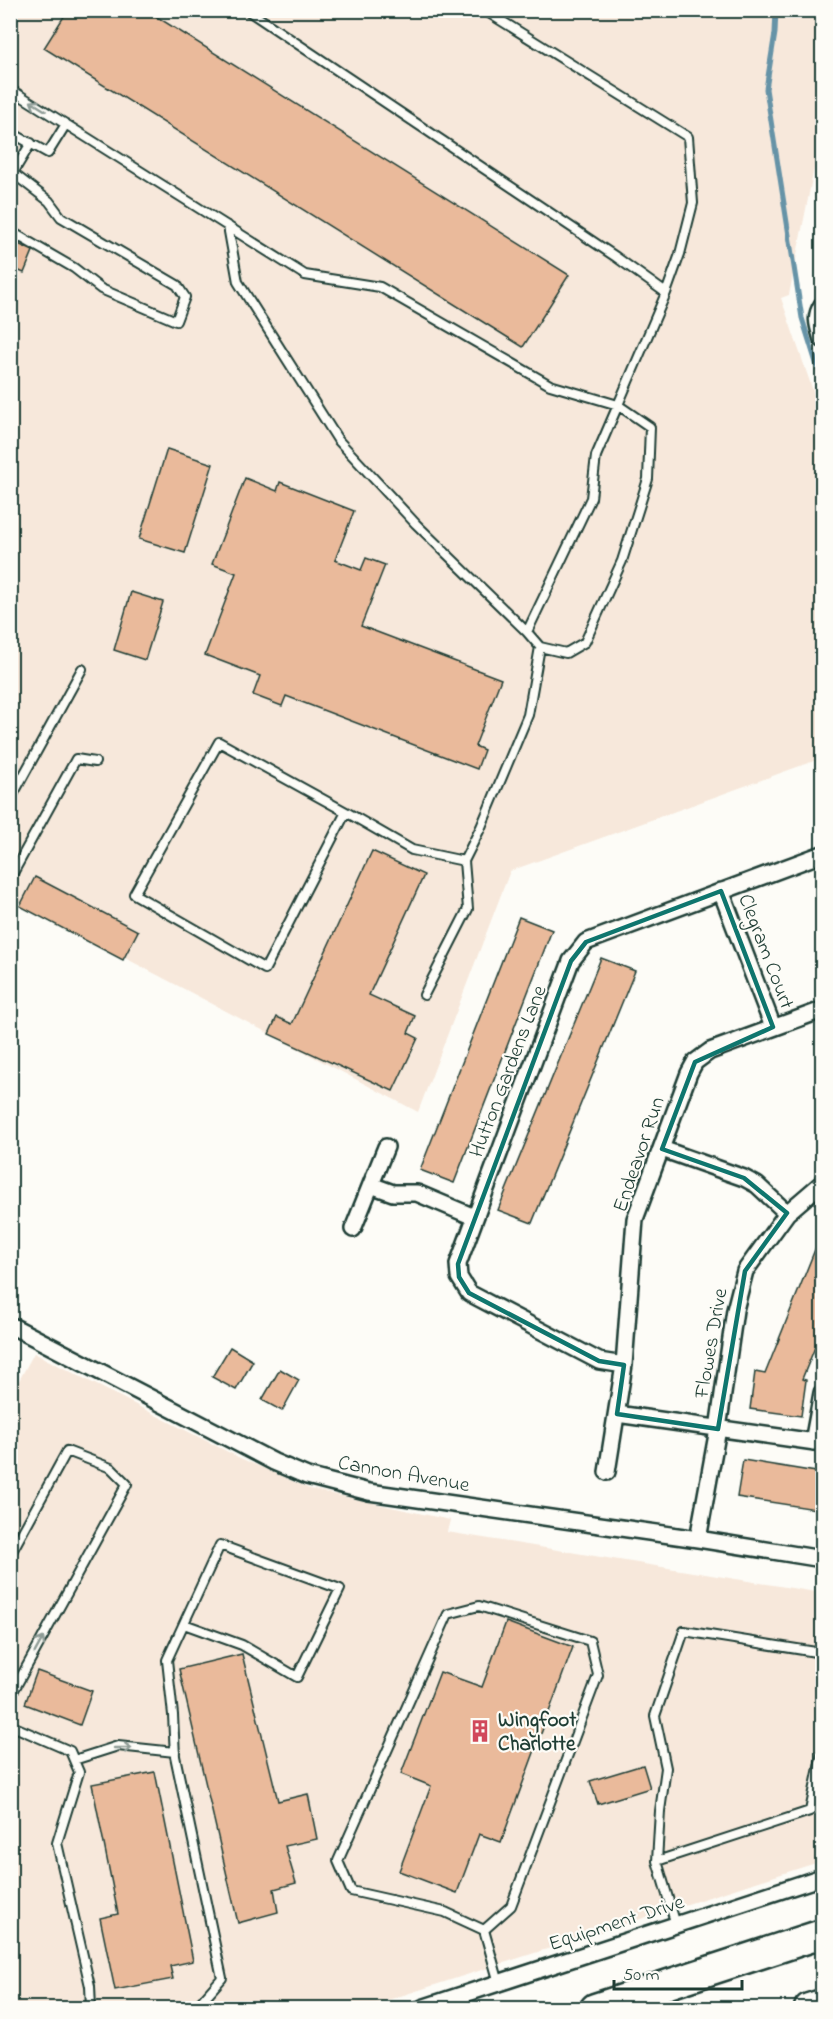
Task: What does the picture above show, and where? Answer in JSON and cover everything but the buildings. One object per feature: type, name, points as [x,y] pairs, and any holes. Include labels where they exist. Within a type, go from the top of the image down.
[{"type":"highway","points":[[595,2008],[822,1934]]},
{"type":"highway","points":[[809,2008],[822,2004]]},
{"type":"street","points":[[820,308],[817,321],[822,339]]},
{"type":"street","name":"Hutton Gardens Lane","points":[[624,1365],[599,1361],[469,1293],[459,1277],[458,1264],[474,1217],[567,972],[578,950],[586,942],[822,854]]},
{"type":"street","name":"Clegram Court","points":[[721,891],[773,1027]]},
{"type":"street","name":"Endeavor Run","points":[[607,1472],[624,1365],[635,1219],[689,1073],[695,1062],[710,1051],[822,1010]]},
{"type":"street","points":[[353,1229],[386,1147]]},
{"type":"street","points":[[662,1149],[744,1178],[757,1185],[787,1213]]},
{"type":"street","name":"Flowes Drive","points":[[698,1539],[718,1429],[735,1310],[745,1270],[787,1213],[822,1183]]},
{"type":"street","points":[[371,1185],[393,1193],[417,1193],[474,1217]]},
{"type":"street","name":"Cannon Avenue","points":[[10,1325],[226,1438],[307,1476],[369,1492],[822,1559]]},
{"type":"street","points":[[617,1414],[818,1442],[822,1393]]},
{"type":"street","name":"Equipment Drive","points":[[422,2008],[822,1877]]},
{"type":"lane","points":[[247,10],[607,250],[666,293]]},
{"type":"lane","points":[[484,10],[688,137],[693,203],[680,254],[666,293],[596,456],[591,498],[527,632]]},
{"type":"lane","points":[[10,88],[66,124],[228,226],[305,275],[380,287],[550,385],[618,405],[650,427],[648,479],[622,561],[585,642],[566,653],[540,647],[416,524],[338,440],[238,282],[228,226]]},
{"type":"lane","points":[[10,132],[48,153],[66,124]]},
{"type":"lane","points":[[10,231],[74,268],[101,289],[176,321],[184,297],[177,285],[62,217],[49,201],[12,174],[31,143]]},
{"type":"lane","points":[[424,995],[468,909],[464,861],[481,827],[528,715],[540,647]]},
{"type":"lane","points":[[10,800],[82,669]]},
{"type":"lane","points":[[346,812],[265,969],[134,894],[219,742],[346,812],[412,850],[464,861]]},
{"type":"lane","points":[[10,874],[13,873],[76,759],[94,762]]},
{"type":"lane","points":[[10,1555],[67,1451],[111,1468],[127,1484],[10,1696]]},
{"type":"lane","points":[[180,2008],[200,2003],[222,1978],[175,1752],[167,1660],[220,1545],[340,1589],[297,1677],[242,1645],[184,1624]]},
{"type":"lane","points":[[484,1930],[511,1906],[598,1675],[590,1641],[479,1606],[448,1614],[338,1861],[351,1891],[445,1912],[484,1930],[499,1983]]},
{"type":"lane","points":[[676,1925],[657,1861],[660,1811],[666,1768],[655,1716],[684,1631],[822,1653]]},
{"type":"lane","points":[[10,1725],[70,1751],[79,1772],[57,1844],[90,1986],[91,2008]]},
{"type":"lane","points":[[74,1760],[118,1746],[175,1752]]},
{"type":"lane","points":[[657,1861],[810,1811],[822,1753]]},
{"type":"highlighted area","points":[[721,891],[773,1027],[695,1062],[662,1149],[744,1178],[787,1213],[745,1271],[718,1429],[617,1414],[624,1365],[599,1361],[469,1293],[459,1277],[458,1264],[474,1217],[571,961],[586,942]]},
{"type":"shaded area","points":[[10,11],[822,11],[822,128],[789,295],[781,298],[822,417],[822,758],[510,871],[418,1112],[11,898]]},
{"type":"shaded area","points":[[34,1353],[240,1458],[310,1489],[450,1520],[447,1532],[822,1593],[822,1861],[363,2008],[11,2008],[10,1397]]},
{"type":"waterway","points":[[776,10],[775,33],[766,89],[802,318],[822,382]]},
{"type":"place","name":"Wingfoot Charlotte","points":[[480,1731]]}]
